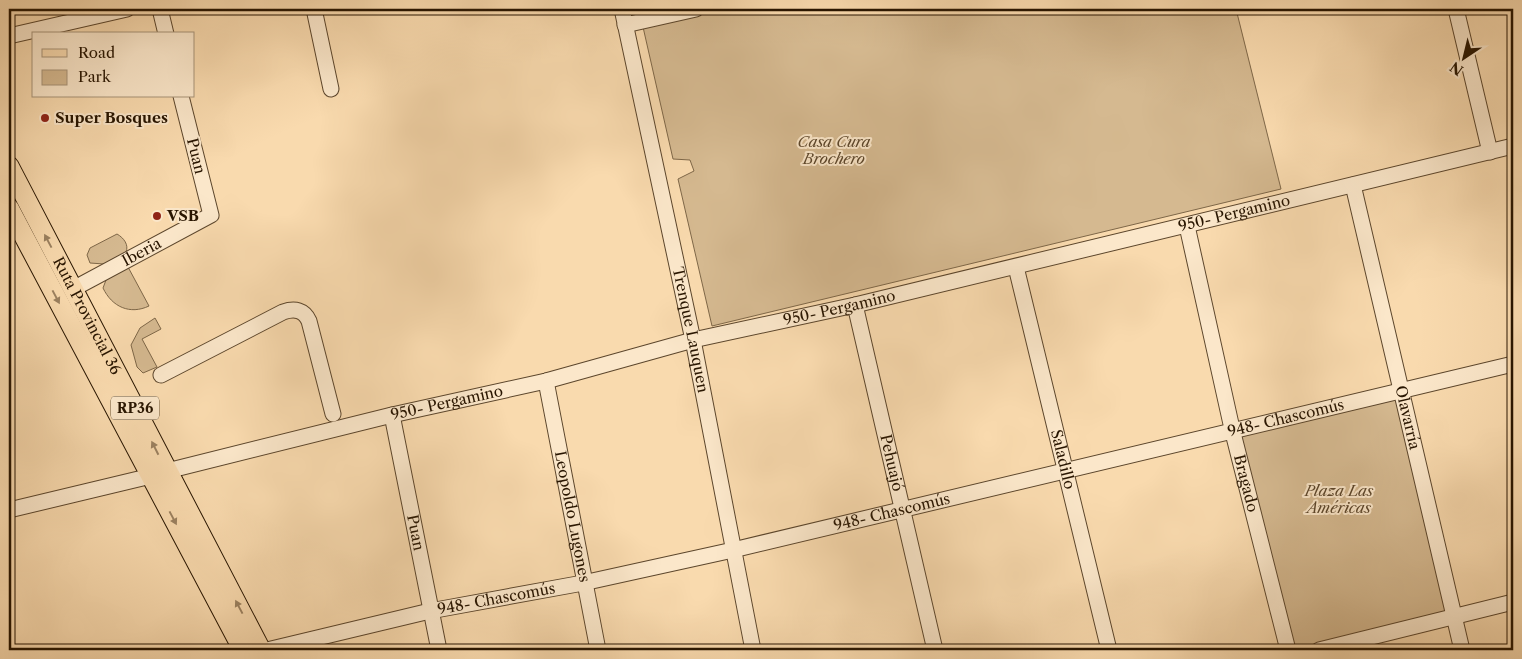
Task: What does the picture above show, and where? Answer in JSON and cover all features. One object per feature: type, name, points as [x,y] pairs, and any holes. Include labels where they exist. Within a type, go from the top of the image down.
[{"type":"main road","name":"Ruta Provincial 36","points":[[9,166],[73,289],[243,650]]},
{"type":"main road","name":"Ruta Provincial 36","points":[[9,208],[261,650]]},
{"type":"street","points":[[9,36],[126,9]]},
{"type":"street","points":[[160,9],[166,32]]},
{"type":"street","points":[[314,9],[331,89]]},
{"type":"street","name":"Trenque Lauquen","points":[[622,9],[693,340],[753,650]]},
{"type":"street","points":[[626,25],[696,9]]},
{"type":"street","points":[[1456,9],[1490,152]]},
{"type":"street","name":"Puan","points":[[182,98],[211,215]]},
{"type":"street","name":"950- Pergamino","points":[[9,510],[392,415],[546,381],[693,340],[855,305],[1016,267],[1513,146]]},
{"type":"street","name":"Olavarría","points":[[1352,185],[1462,650]]},
{"type":"street","name":"Iberia","points":[[73,289],[211,215]]},
{"type":"street","name":"Bragado","points":[[1187,226],[1233,432],[1288,650]]},
{"type":"street","name":"Saladillo","points":[[1016,267],[1067,470],[1109,650]]},
{"type":"street","name":"Pehuajó","points":[[855,305],[935,650]]},
{"type":"street","points":[[161,374],[284,312],[295,310],[303,312],[309,321],[333,414]]},
{"type":"street","name":"948- Chascomús","points":[[268,650],[430,611],[583,583],[903,511],[1513,364]]},
{"type":"street","name":"Leopoldo Lugones","points":[[546,381],[583,583],[598,650]]},
{"type":"street","name":"Puan","points":[[392,415],[439,650]]},
{"type":"street","points":[[1319,650],[1513,602]]},
{"type":"green space","name":"Casa Cura Brochero","points":[[721,9],[1236,9],[1281,189],[712,326],[678,179],[694,171],[690,160],[673,159],[643,27]]},
{"type":"green space","points":[[117,234],[125,242],[126,252],[104,264],[90,263],[87,255],[90,248]]},
{"type":"green space","points":[[128,267],[149,306],[135,310],[122,308],[111,300],[103,288],[106,280]]},
{"type":"green space","points":[[155,318],[161,329],[142,339],[157,367],[143,373],[137,367],[131,345],[140,328]]},
{"type":"green space","name":"Plaza Las Américas","points":[[1401,391],[1455,616],[1319,650],[1288,650],[1233,433]]},
{"type":"place","name":"Super Bosques","points":[[45,118]]},
{"type":"place","name":"VSB","points":[[157,216]]}]
